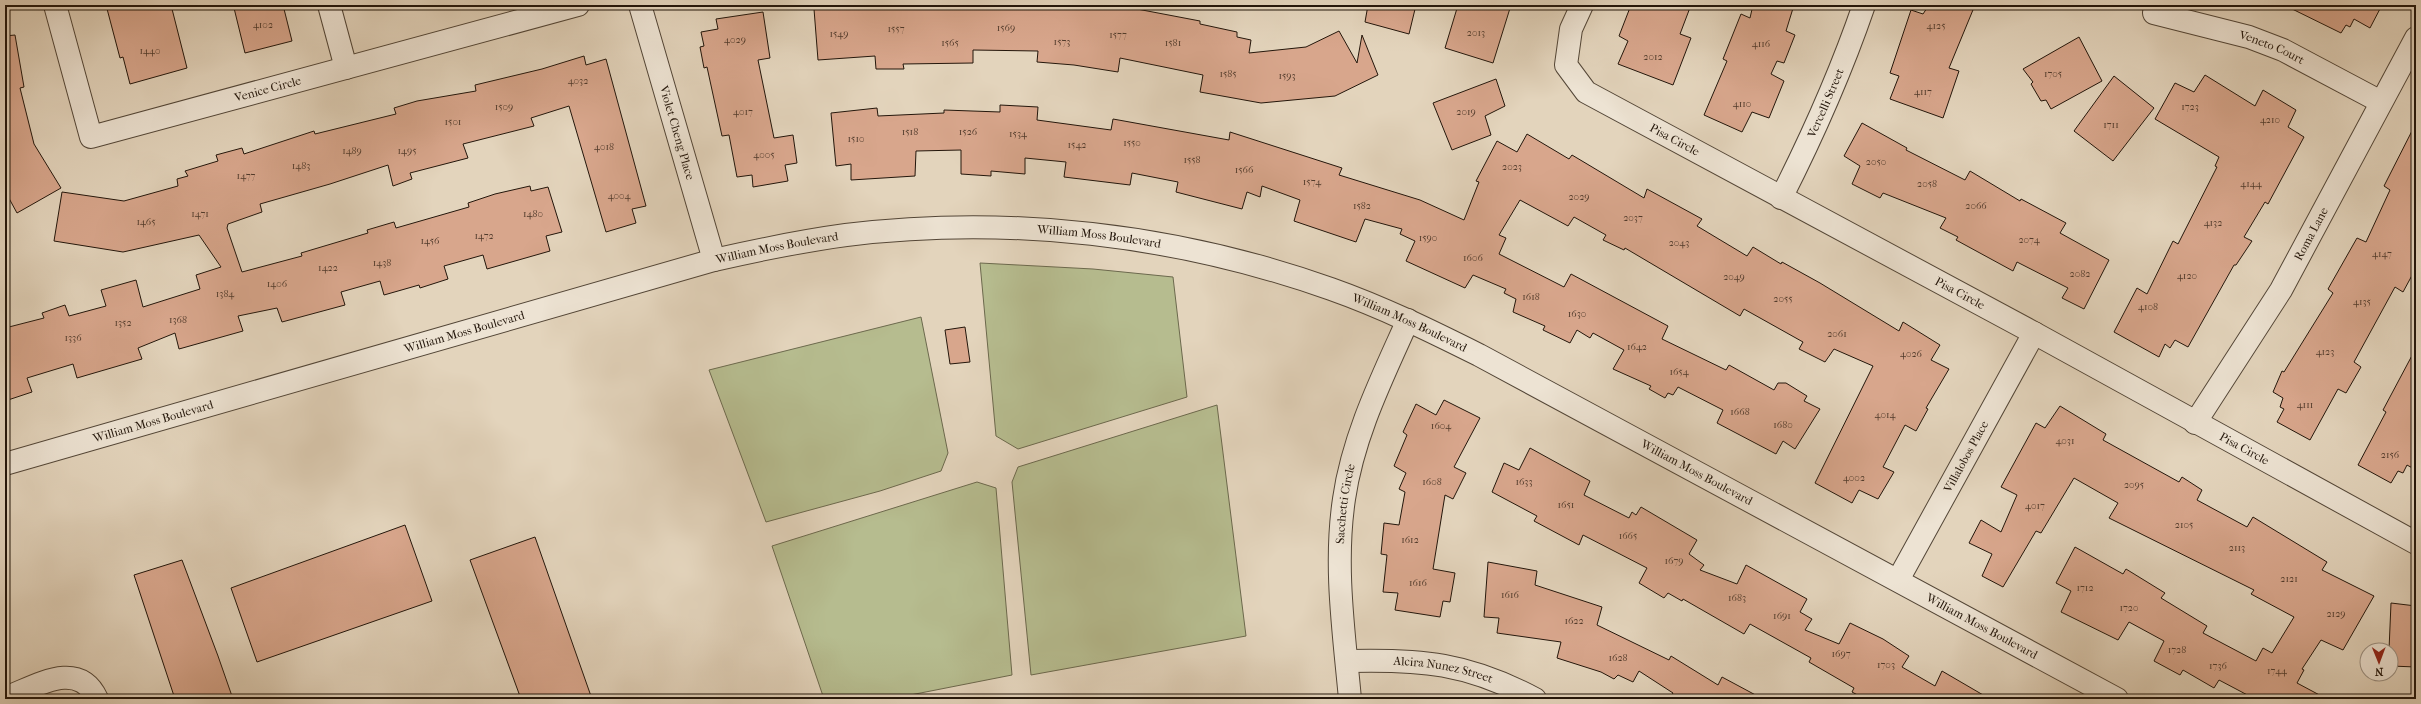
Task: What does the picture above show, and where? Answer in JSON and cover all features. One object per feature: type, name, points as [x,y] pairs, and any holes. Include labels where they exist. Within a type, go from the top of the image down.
[{"type":"street","name":"Venice Circle","points":[[55,5],[91,137],[578,5]]},
{"type":"street","points":[[329,5],[346,68]]},
{"type":"street","name":"Violet Cheng Place","points":[[640,5],[714,260]]},
{"type":"street","name":"Pisa Circle","points":[[1582,5],[1571,29],[1566,65],[1586,92],[1781,198],[2034,332],[2195,423],[2416,543]]},
{"type":"street","name":"Vercelli Street","points":[[1781,198],[1814,134],[1843,66],[1864,5]]},
{"type":"street","name":"Veneto Court","points":[[2154,13],[2249,37],[2283,50],[2381,102]]},
{"type":"street","name":"Roma Lane","points":[[2195,423],[2281,290],[2416,38]]},
{"type":"street","name":"William Moss Boulevard","points":[[5,464],[714,260],[772,247],[846,235],[920,229],[981,227],[1058,230],[1165,244],[1254,265],[1331,289],[1408,320],[1479,354],[2117,699]]},
{"type":"street","name":"Sacchetti Circle","points":[[1350,699],[1340,592],[1340,541],[1344,499],[1353,456],[1367,411],[1408,320]]},
{"type":"street","name":"Villalobos Place","points":[[1898,580],[2034,332]]},
{"type":"street","name":"Alcira Nunez Street","points":[[1347,661],[1400,660],[1437,663],[1478,674],[1516,688],[1535,699]]},
{"type":"street","points":[[5,698],[62,676],[73,677],[83,682],[97,699]]},
{"type":"green space","points":[[980,263],[1093,269],[1173,277],[1187,397],[1018,449],[996,436]]},
{"type":"green space","points":[[921,317],[948,453],[941,471],[880,491],[766,522],[709,370]]},
{"type":"green space","points":[[1217,405],[1246,636],[1031,675],[1012,482],[1018,467]]},
{"type":"green space","points":[[977,482],[996,488],[1012,675],[890,699],[824,699],[772,546]]},
{"type":"building","points":[[106,5],[171,5],[187,68],[130,84],[123,57],[120,58]]},
{"type":"building","points":[[244,5],[283,5],[292,41],[245,53],[234,8]]},
{"type":"building","points":[[859,5],[1116,5],[1200,21],[1200,24],[1237,32],[1237,37],[1251,40],[1249,53],[1306,47],[1339,31],[1357,63],[1362,35],[1378,75],[1335,96],[1261,103],[1200,92],[1203,75],[1120,58],[1118,72],[1074,65],[1037,62],[1038,51],[973,50],[973,63],[903,64],[904,69],[876,69],[875,56],[818,60],[814,9]]},
{"type":"building","points":[[1368,5],[1416,5],[1409,34],[1365,22]]},
{"type":"building","points":[[1458,5],[1511,5],[1493,63],[1445,48]]},
{"type":"building","points":[[1631,5],[1691,5],[1680,34],[1691,38],[1673,85],[1618,64],[1628,41],[1619,36]]},
{"type":"building","points":[[1753,5],[1794,5],[1786,31],[1795,35],[1784,63],[1777,61],[1771,74],[1784,81],[1769,118],[1752,112],[1742,132],[1704,115],[1727,61],[1723,59],[1741,14],[1750,18]]},
{"type":"building","points":[[1929,5],[1975,5],[1949,68],[1959,71],[1943,118],[1890,99],[1899,76],[1890,73],[1911,10],[1923,14]]},
{"type":"building","points":[[2284,5],[2382,5],[2370,28],[2354,19],[2350,27],[2346,25],[2341,33]]},
{"type":"building","points":[[763,12],[770,58],[758,60],[774,138],[793,135],[797,163],[785,165],[788,181],[753,187],[752,175],[737,177],[729,135],[722,136],[707,67],[704,68],[700,47],[704,46],[701,32],[718,29],[716,19]]},
{"type":"building","points":[[15,35],[24,87],[20,88],[34,144],[61,188],[17,213],[5,191],[5,36]]},
{"type":"building","points":[[2079,37],[2102,81],[2051,109],[2046,100],[2041,101],[2031,84],[2033,82],[2023,69]]},
{"type":"building","points":[[584,56],[586,65],[606,59],[646,206],[632,209],[636,223],[606,232],[569,106],[531,118],[534,126],[463,144],[468,158],[410,173],[412,179],[393,186],[388,165],[330,184],[260,204],[262,212],[228,224],[227,228],[242,272],[302,256],[301,253],[368,233],[367,230],[394,222],[396,228],[469,207],[468,203],[495,194],[530,186],[531,191],[548,187],[562,232],[546,236],[550,251],[487,269],[483,255],[444,266],[448,279],[420,288],[419,285],[384,295],[380,281],[341,292],[345,305],[282,322],[277,308],[238,316],[243,331],[179,349],[175,333],[138,348],[142,359],[77,378],[73,364],[27,378],[32,392],[5,401],[5,328],[44,318],[42,313],[65,305],[69,316],[106,306],[101,290],[136,280],[143,307],[200,289],[196,275],[221,267],[199,235],[123,252],[54,241],[62,192],[124,201],[178,186],[177,179],[188,176],[185,171],[218,161],[216,155],[242,148],[244,154],[314,131],[315,134],[396,114],[394,108],[417,101],[476,91],[475,85],[542,69]]},
{"type":"building","points":[[2205,75],[2255,106],[2263,90],[2296,110],[2288,127],[2304,137],[2268,204],[2265,202],[2244,237],[2252,241],[2236,265],[2234,265],[2188,347],[2175,340],[2170,348],[2165,344],[2159,357],[2114,332],[2137,288],[2147,294],[2173,241],[2178,244],[2217,167],[2215,166],[2219,157],[2155,119],[2175,83],[2194,92]]},
{"type":"building","points":[[2114,76],[2154,108],[2113,161],[2074,131]]},
{"type":"building","points":[[1496,79],[1505,106],[1485,116],[1491,135],[1452,150],[1433,103]]},
{"type":"building","points":[[1000,105],[1038,107],[1037,120],[1111,130],[1113,119],[1229,140],[1230,132],[1342,168],[1339,175],[1420,200],[1464,220],[1479,182],[1476,181],[1497,141],[1517,152],[1527,134],[1569,159],[1572,155],[1644,198],[1647,189],[1702,219],[1697,226],[1747,256],[1753,247],[1781,264],[1782,262],[1820,283],[1899,331],[1903,322],[1940,345],[1931,360],[1949,369],[1926,408],[1928,409],[1916,431],[1905,425],[1883,467],[1894,472],[1878,499],[1859,490],[1852,503],[1815,483],[1873,366],[1834,349],[1825,362],[1799,349],[1803,342],[1744,309],[1740,316],[1625,248],[1624,250],[1603,240],[1606,235],[1574,217],[1568,226],[1520,200],[1499,235],[1506,238],[1499,254],[1564,287],[1571,274],[1668,326],[1662,339],[1726,370],[1729,365],[1774,390],[1778,383],[1786,383],[1807,396],[1804,401],[1820,409],[1795,449],[1783,441],[1776,454],[1717,423],[1723,410],[1678,387],[1673,395],[1668,393],[1665,398],[1649,389],[1651,386],[1613,369],[1624,350],[1593,333],[1590,338],[1577,330],[1570,343],[1543,330],[1545,326],[1513,312],[1516,299],[1504,293],[1506,289],[1473,275],[1465,288],[1406,261],[1415,241],[1400,234],[1402,229],[1365,219],[1356,242],[1294,221],[1300,200],[1262,186],[1260,197],[1247,192],[1242,209],[1176,192],[1178,182],[1132,173],[1130,185],[1064,177],[1066,162],[1025,158],[1025,174],[991,171],[991,176],[961,174],[961,150],[916,151],[915,176],[851,180],[851,164],[836,166],[831,113],[877,108],[878,116],[944,113],[944,110],[1000,112]]},
{"type":"building","points":[[1862,123],[1907,148],[1906,150],[1965,180],[1970,171],[2020,201],[2021,199],[2066,223],[2060,233],[2109,260],[2084,309],[2062,298],[2068,288],[2017,262],[2013,271],[1956,240],[1958,237],[1940,228],[1946,218],[1883,193],[1880,198],[1852,184],[1860,166],[1844,156]]},
{"type":"building","points":[[2416,123],[2416,268],[2403,292],[2395,287],[2354,362],[2361,367],[2346,393],[2338,389],[2310,440],[2277,422],[2284,409],[2280,407],[2283,398],[2273,392],[2282,371],[2284,372],[2333,293],[2328,289],[2357,238],[2366,242],[2390,190],[2384,186]]},
{"type":"building","points":[[965,327],[970,362],[950,364],[945,330]]},
{"type":"building","points":[[2416,348],[2416,470],[2407,465],[2403,473],[2398,471],[2391,483],[2358,465],[2386,412],[2383,410]]},
{"type":"building","points":[[1444,400],[1480,418],[1454,467],[1466,473],[1453,499],[1445,495],[1433,569],[1455,573],[1450,602],[1443,601],[1440,617],[1395,610],[1398,593],[1383,592],[1387,555],[1381,554],[1384,523],[1399,525],[1405,492],[1399,489],[1406,473],[1394,466],[1407,435],[1403,432],[1416,404],[1436,415]]},
{"type":"building","points":[[2060,406],[2106,434],[2103,440],[2179,482],[2182,477],[2202,490],[2197,500],[2247,527],[2253,517],[2327,562],[2322,570],[2374,596],[2343,650],[2321,640],[2302,669],[2304,670],[2297,683],[2327,699],[2255,699],[2219,680],[2214,688],[2183,670],[2180,675],[2154,661],[2164,641],[2129,622],[2118,640],[2061,612],[2071,591],[2056,583],[2075,547],[2123,574],[2126,569],[2165,593],[2161,598],[2207,626],[2203,633],[2256,661],[2263,648],[2272,653],[2294,617],[2251,594],[2254,590],[2109,518],[2118,503],[2074,478],[2041,533],[2036,531],[2003,587],[1982,576],[1992,554],[1969,543],[1981,520],[2001,532],[2017,495],[2001,487],[2036,423],[2045,428]]},
{"type":"building","points":[[1530,448],[1590,481],[1584,495],[1629,518],[1632,512],[1636,515],[1641,507],[1697,540],[1689,554],[1704,565],[1700,570],[1737,584],[1746,565],[1807,599],[1800,612],[1812,619],[1805,630],[1839,644],[1850,623],[1883,639],[1909,656],[1902,667],[1935,686],[1942,671],[1990,699],[1865,699],[1852,692],[1854,688],[1809,662],[1811,658],[1750,624],[1744,634],[1683,599],[1682,601],[1668,593],[1664,598],[1639,583],[1647,568],[1583,535],[1579,545],[1534,521],[1537,516],[1492,492],[1504,463],[1519,470]]},
{"type":"building","points":[[405,525],[432,601],[257,662],[231,588]]},
{"type":"building","points":[[535,537],[592,699],[521,699],[470,560]]},
{"type":"building","points":[[182,560],[233,699],[175,699],[134,575]]},
{"type":"building","points":[[1488,562],[1537,571],[1535,585],[1602,607],[1597,625],[1669,660],[1671,656],[1718,685],[1722,677],[1763,699],[1669,699],[1673,693],[1639,671],[1633,682],[1618,675],[1614,679],[1601,672],[1557,658],[1561,642],[1497,633],[1499,618],[1484,617]]},
{"type":"building","points":[[2391,603],[2416,606],[2416,667],[2399,666],[2399,642],[2389,642]]}]
